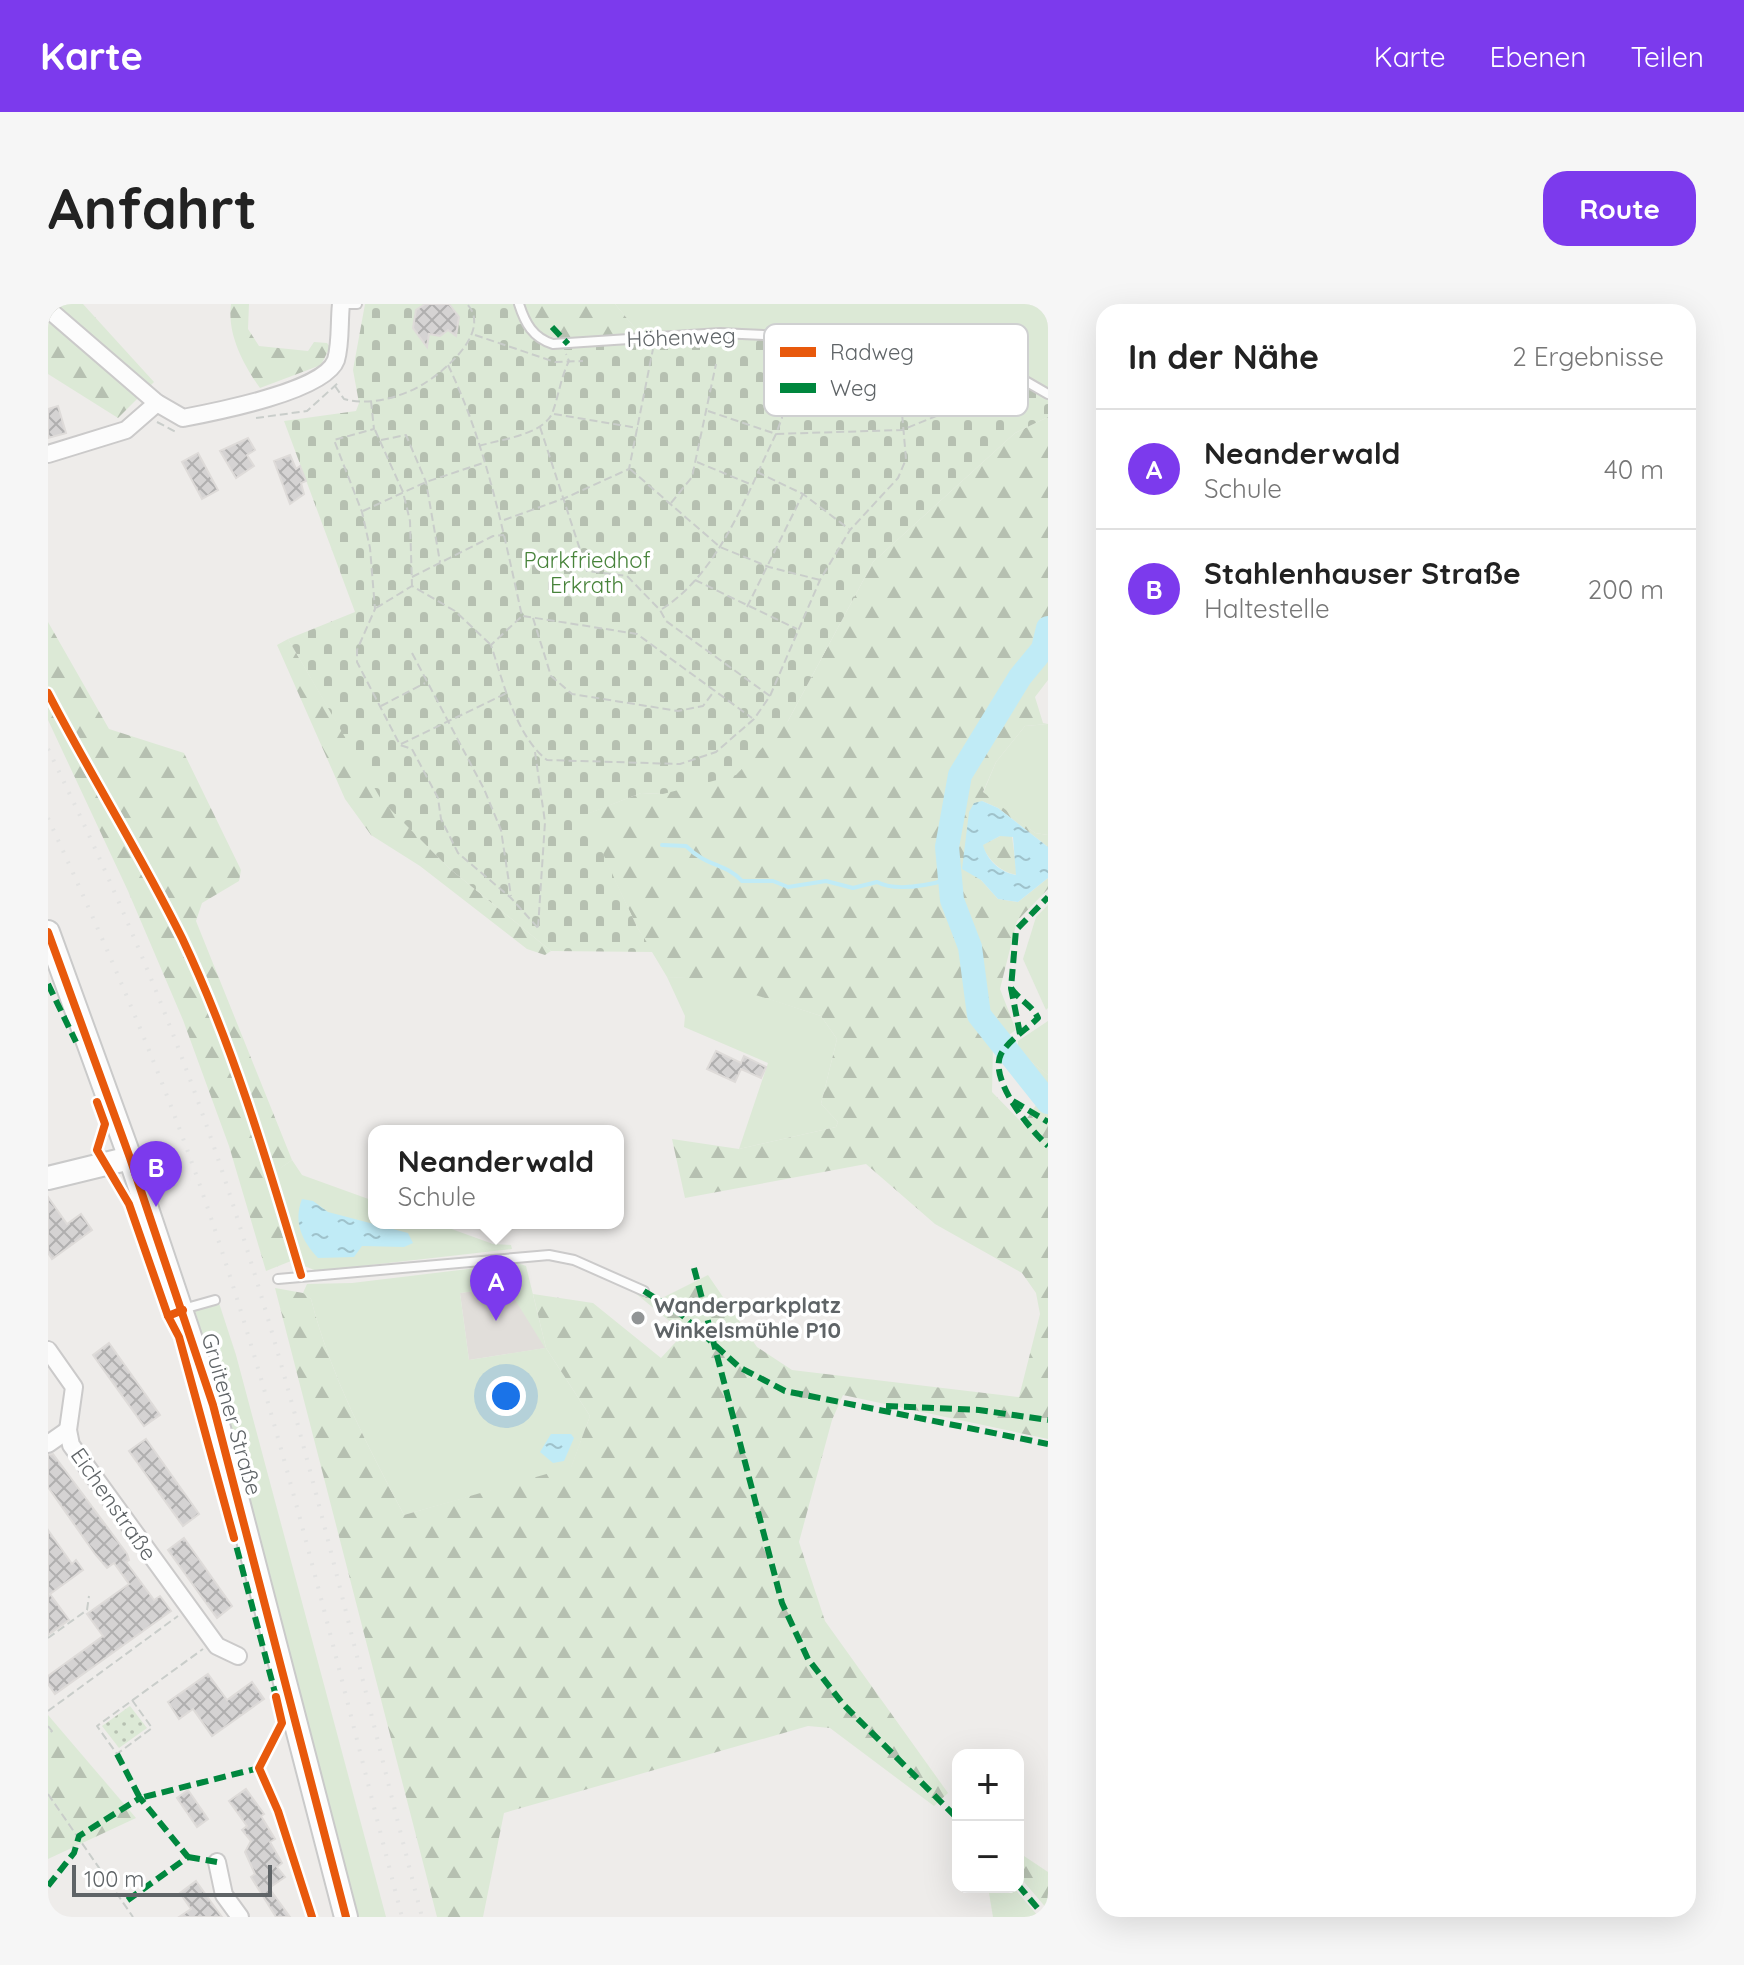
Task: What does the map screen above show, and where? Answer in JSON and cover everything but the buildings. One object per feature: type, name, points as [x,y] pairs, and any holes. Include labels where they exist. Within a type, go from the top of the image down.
[{"type":"main road","name":"Gruitener Straße","points":[[48,932],[183,1310],[231,1473],[346,1917]]},
{"type":"main road","points":[[48,1178],[130,1158]]},
{"type":"street","points":[[48,309],[152,409],[183,418],[277,395],[333,374],[341,304]]},
{"type":"street","points":[[48,454],[126,430],[152,409]]},
{"type":"street","name":"Eichenstraße","points":[[48,1350],[74,1387],[68,1430],[71,1445],[213,1641],[238,1656]]},
{"type":"street","points":[[48,1444],[68,1430]]},
{"type":"street","points":[[217,1862],[224,1895],[240,1917]]},
{"type":"lane","points":[[341,304],[357,304]]},
{"type":"lane","points":[[519,304],[526,323],[537,337],[562,345]]},
{"type":"lane","name":"Höhenweg","points":[[562,345],[656,336],[764,336]]},
{"type":"lane","name":"Höhenweg","points":[[1028,381],[1048,394]]},
{"type":"lane","points":[[278,1279],[549,1255],[574,1260],[644,1291]]},
{"type":"lane","points":[[183,1310],[215,1300]]},
{"type":"path","points":[[333,374],[336,387],[344,399],[371,401],[414,390],[448,365],[474,335],[475,320],[467,304]]},
{"type":"path","points":[[474,335],[555,362],[583,361]]},
{"type":"path","points":[[629,469],[656,336]]},
{"type":"path","points":[[479,446],[540,427],[552,414],[560,380],[569,361],[562,345]]},
{"type":"path","points":[[670,504],[692,477],[716,364]]},
{"type":"path","points":[[448,365],[503,521],[522,616]]},
{"type":"path","points":[[333,374],[336,387]]},
{"type":"path","points":[[253,418],[307,411],[336,387]]},
{"type":"path","points":[[371,401],[374,429],[403,492],[410,521],[412,586]]},
{"type":"path","points":[[152,409],[167,430],[186,434]]},
{"type":"path","points":[[708,411],[776,434],[902,430],[937,416]]},
{"type":"path","points":[[552,414],[639,428]]},
{"type":"path","points":[[660,610],[694,579],[720,547],[782,416]]},
{"type":"path","points":[[535,751],[547,760],[680,764],[716,752],[754,719],[770,696],[820,580],[850,530],[898,478],[906,459],[901,416]]},
{"type":"path","points":[[540,427],[587,571],[627,576],[660,610],[666,621],[770,696]]},
{"type":"path","points":[[374,429],[334,440],[362,512],[375,609],[357,650],[357,662],[400,745],[412,749],[438,798],[441,819],[458,853],[511,898],[538,928],[545,822],[535,751],[507,693],[491,645],[455,611],[412,586]]},
{"type":"path","points":[[380,441],[406,435],[426,482],[440,562]]},
{"type":"path","points":[[696,462],[751,484]]},
{"type":"path","points":[[362,512],[426,482],[484,463]]},
{"type":"path","points":[[503,521],[629,469]]},
{"type":"path","points":[[629,469],[720,547],[769,567],[820,580]]},
{"type":"path","points":[[757,472],[803,494],[850,530]]},
{"type":"path","points":[[747,607],[803,494]]},
{"type":"path","points":[[411,577],[493,536],[504,535]]},
{"type":"path","points":[[694,579],[798,630]]},
{"type":"path","points":[[375,609],[412,586]]},
{"type":"path","points":[[491,645],[522,616],[637,634],[754,719]]},
{"type":"path","points":[[533,617],[551,676],[572,694],[678,711],[703,706],[715,690]]},
{"type":"path","points":[[412,653],[484,789],[501,830],[511,898]]},
{"type":"path","points":[[380,707],[426,682]]},
{"type":"path","points":[[400,745],[507,693]]},
{"type":"path","points":[[48,1638],[87,1610],[89,1596]]},
{"type":"path","points":[[48,1711],[188,1608]]},
{"type":"path","points":[[132,1700],[152,1728],[117,1754],[97,1726],[132,1700],[213,1641]]},
{"type":"path","points":[[48,1726],[52,1731],[48,1734]]},
{"type":"path","points":[[48,1794],[133,1917]]},
{"type":"shaded area","points":[[507,1286],[546,1348],[469,1360],[460,1293]]},
{"type":"green space","points":[[48,304],[83,304],[154,382],[118,418],[48,374]]},
{"type":"green space","points":[[231,304],[249,304],[248,329],[259,346],[308,351],[314,342],[327,343],[330,347],[321,365],[260,388],[234,337]]},
{"type":"green space","name":"Parkfriedhof Erkrath","points":[[365,304],[514,304],[524,329],[542,346],[561,348],[671,338],[764,339],[764,416],[1028,416],[1028,385],[1048,397],[1048,417],[1015,433],[873,562],[788,721],[736,775],[663,794],[641,793],[585,815],[637,927],[653,952],[551,951],[450,869],[382,801],[288,639],[355,612],[284,421],[356,411],[359,403],[353,370]]},
{"type":"green space","points":[[524,304],[615,304],[640,334],[598,339],[550,336],[529,323]]},
{"type":"green space","points":[[615,304],[1048,304],[1048,390],[1028,379],[1028,324],[764,324],[764,331],[723,328],[640,334]]},
{"type":"green space","points":[[1048,417],[1048,680],[1035,697],[1043,723],[1048,724],[1025,726],[996,762],[983,792],[1035,833],[1048,835],[1048,847],[998,808],[982,801],[981,880],[998,899],[1018,902],[1048,878],[1048,889],[1017,921],[1000,989],[1016,1030],[993,1046],[992,1092],[1023,1124],[1041,1098],[1006,1060],[1018,1051],[1048,1075],[1048,1439],[843,1395],[832,1420],[799,1542],[825,1621],[948,1793],[934,1806],[830,1728],[808,1726],[504,1813],[483,1917],[437,1917],[275,1288],[303,1293],[311,1299],[339,1383],[404,1515],[571,1467],[590,1416],[546,1348],[533,1294],[593,1303],[661,1358],[684,1333],[629,1288],[662,1298],[708,1275],[757,1347],[792,1370],[1019,1397],[1040,1314],[1036,1293],[1022,1273],[935,1224],[866,1164],[685,1198],[672,1139],[739,1149],[836,1127],[838,1122],[821,1104],[837,1039],[821,1016],[706,979],[667,977],[637,927],[584,815],[641,793],[663,794],[788,721],[873,562],[1015,433]]},
{"type":"green space","points":[[48,622],[109,729],[184,753],[241,870],[239,881],[202,903],[196,921],[292,1160],[264,1180],[291,1261],[266,1271],[229,1146],[183,1020],[128,891],[48,720]]},
{"type":"green space","points":[[288,639],[383,801],[450,869],[551,951],[545,955],[527,949],[420,866],[371,835],[345,799],[277,645]]},
{"type":"green space","points":[[1048,724],[1048,835],[1035,833],[983,793],[996,762],[1025,726]]},
{"type":"green space","points":[[1000,836],[1012,836],[1017,875],[995,864],[982,845]]},
{"type":"green space","points":[[1048,905],[1046,1010],[1023,959],[1036,917]]},
{"type":"green space","points":[[667,977],[706,978],[821,1016],[837,1039],[821,1104],[838,1122],[836,1127],[739,1149],[768,1063],[684,1027],[685,1016]]},
{"type":"green space","points":[[1048,1021],[1048,1075],[1018,1051],[1018,1041]]},
{"type":"green space","points":[[292,1160],[302,1175],[368,1199],[368,1229],[452,1229],[493,1244],[511,1245],[512,1249],[317,1271],[291,1261],[263,1180]]},
{"type":"green space","points":[[518,1263],[526,1266],[546,1348],[590,1416],[571,1468],[404,1515],[339,1383],[311,1299],[303,1293],[307,1284],[352,1283]],"holes":[[[507,1287],[545,1348],[469,1360],[460,1293]]]},
{"type":"green space","points":[[219,1303],[236,1355],[386,1917],[354,1917],[195,1310]]},
{"type":"green space","points":[[130,1706],[147,1728],[119,1748],[102,1726]]},
{"type":"green space","points":[[48,1715],[136,1818],[48,1859]]},
{"type":"green space","points":[[1024,1856],[1048,1872],[1048,1910],[1024,1882]]},
{"type":"green space","points":[[989,1893],[1018,1893],[1039,1917],[993,1917]]},
{"type":"water","points":[[982,801],[998,808],[1048,847],[1048,878],[1018,902],[998,899],[981,880],[962,869],[969,812],[974,803]],"holes":[[[1000,836],[1013,837],[1016,875],[995,864],[983,845]]]},
{"type":"water","points":[[302,1199],[313,1201],[328,1212],[368,1222],[368,1229],[393,1229],[408,1233],[413,1243],[404,1247],[362,1246],[354,1257],[318,1258],[301,1231],[299,1207]]},
{"type":"water","points":[[551,1434],[571,1434],[574,1438],[564,1461],[553,1463],[540,1452]]},
{"type":"waterway","points":[[1048,628],[1043,649],[1020,677],[960,775],[947,847],[952,900],[970,947],[979,1015],[1048,1102]]},
{"type":"waterway","points":[[662,845],[686,846],[742,881],[773,881],[788,887],[826,881],[853,888],[877,882],[903,887],[950,879]]},
{"type":"railway","points":[[48,749],[103,866],[154,986],[200,1107],[241,1230],[314,1486],[422,1917]]},
{"type":"railway","points":[[48,818],[138,1023],[216,1233],[292,1488],[402,1917]]},
{"type":"marked path","points":[[552,327],[568,344]]},
{"type":"marked path","points":[[1020,1034],[1011,988],[1016,930],[1048,897]]},
{"type":"marked path","points":[[48,984],[76,1042]]},
{"type":"marked path","points":[[1011,988],[1038,1018],[1004,1049],[999,1065],[1000,1077],[1022,1117],[1048,1146]]},
{"type":"marked path","points":[[1013,1101],[1048,1122]]},
{"type":"marked path","points":[[694,1268],[782,1603],[808,1659],[843,1704],[952,1813]]},
{"type":"marked path","points":[[644,1291],[682,1315],[739,1367],[785,1391],[1048,1444]]},
{"type":"marked path","points":[[886,1406],[979,1410],[1048,1420]]},
{"type":"marked path","points":[[232,1530],[278,1704]]},
{"type":"marked path","points":[[117,1754],[140,1798],[259,1768]]},
{"type":"marked path","points":[[48,1886],[74,1853],[79,1836],[140,1798],[188,1857],[125,1902]]},
{"type":"marked path","points":[[188,1857],[217,1862]]},
{"type":"marked path","points":[[1024,1892],[1045,1917]]},
{"type":"cycle path","points":[[48,693],[166,907],[200,979],[248,1104],[301,1275]]},
{"type":"cycle path","points":[[48,932],[130,1158],[213,1405],[346,1917]]},
{"type":"cycle path","points":[[97,1102],[105,1124],[97,1150],[129,1204],[168,1316]]},
{"type":"cycle path","points":[[183,1310],[168,1316],[179,1337],[234,1538]]},
{"type":"cycle path","points":[[276,1697],[282,1723],[259,1768],[278,1811],[312,1917]]},
{"type":"place","name":"Stahlenhauser Straße","points":[[156,1207]]},
{"type":"place","name":"Wanderparkplatz Winkelsmühle P10","points":[[638,1318]]},
{"type":"place","name":"Neanderwald","points":[[496,1321]]}]
